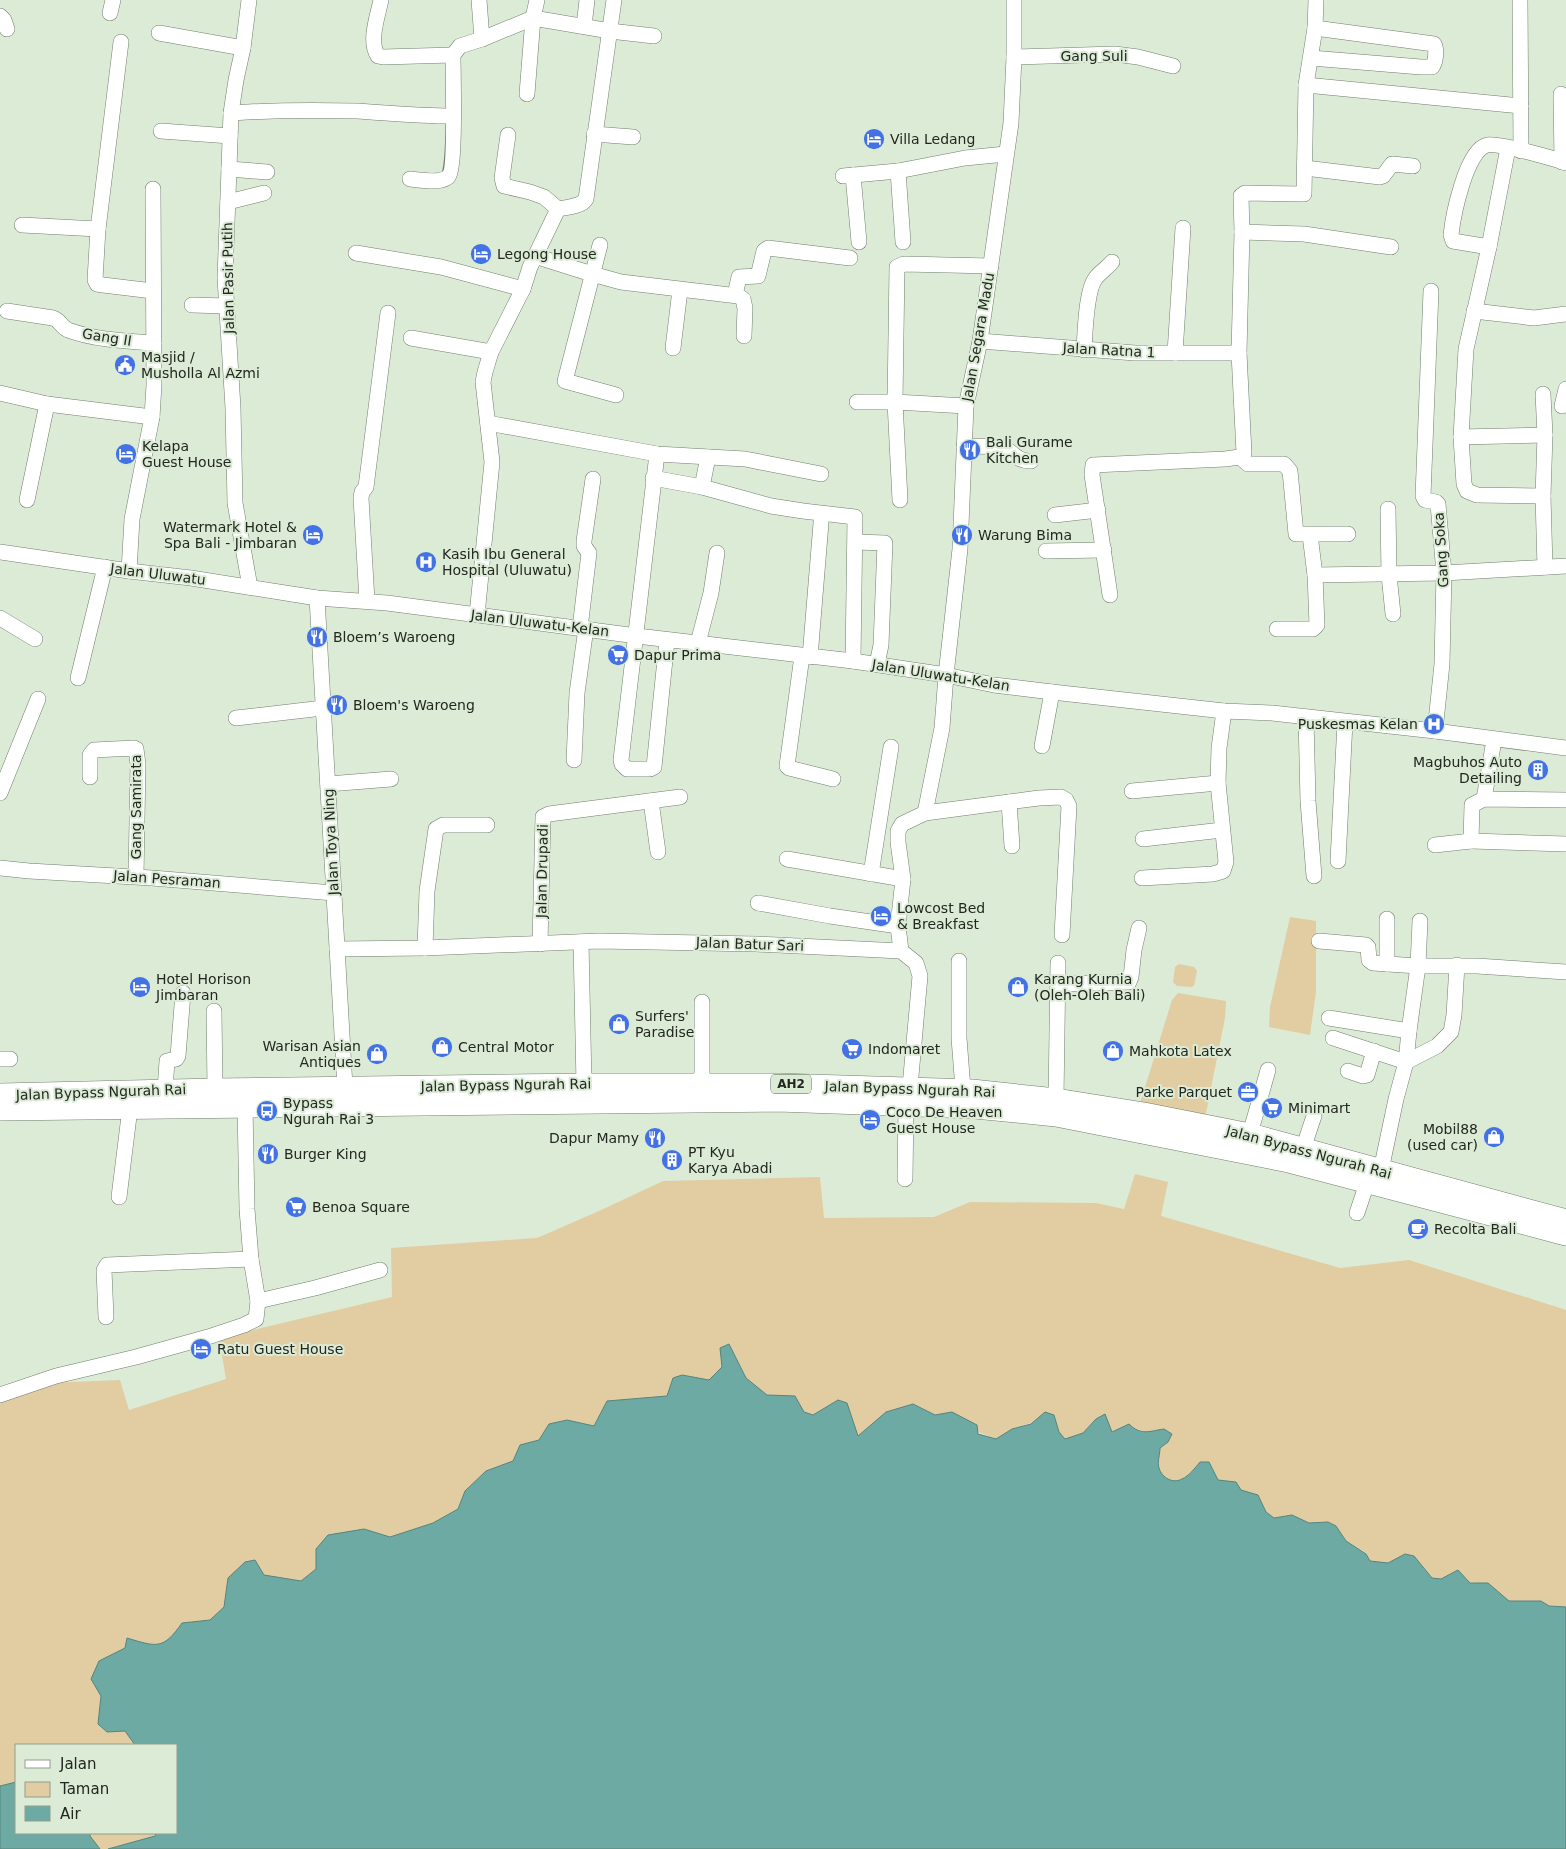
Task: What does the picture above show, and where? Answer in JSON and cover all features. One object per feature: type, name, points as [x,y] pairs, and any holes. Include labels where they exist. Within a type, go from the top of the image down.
[{"type":"highway","name":"Jalan Bypass Ngurah Rai","points":[[0,1110],[245,1106],[344,1096],[584,1084],[698,1084],[908,1096],[975,1108],[1056,1116],[1374,1177],[1566,1220]]},
{"type":"highway","name":"Jalan Bypass Ngurah Rai","points":[[0,1094],[215,1088],[344,1096],[778,1101],[908,1096],[963,1089],[1056,1099],[1144,1113],[1250,1134],[1303,1149],[1374,1177],[1566,1235]]},
{"type":"street","name":"Jalan Pasir Putih","points":[[249,0],[243,48],[231,113],[225,278],[235,502],[250,587]]},
{"type":"street","points":[[382,0],[375,31],[374,48],[378,56],[453,55]]},
{"type":"street","points":[[479,0],[482,40]]},
{"type":"street","points":[[527,94],[533,18],[537,0]]},
{"type":"street","points":[[584,26],[587,0]]},
{"type":"street","points":[[558,209],[584,203],[586,199],[614,0]]},
{"type":"street","name":"Jalan Segara Madu","points":[[946,675],[960,549],[966,406],[980,341],[1012,106],[1014,0]]},
{"type":"street","points":[[1110,595],[1092,468],[1095,464],[1225,459],[1244,455],[1239,353],[1242,194],[1304,194],[1306,85],[1315,28],[1316,0]]},
{"type":"street","points":[[1520,0],[1521,106],[1514,149],[1474,310],[1464,364],[1461,438],[1464,484],[1467,491],[1477,495],[1543,496]]},
{"type":"street","points":[[410,179],[440,180],[450,174],[453,142],[453,55],[460,46],[482,40],[533,18],[610,31],[654,36]]},
{"type":"street","points":[[1311,58],[1421,67],[1432,67],[1434,64],[1436,48],[1434,44],[1315,28]]},
{"type":"street","points":[[159,33],[243,48]]},
{"type":"street","points":[[121,42],[98,229],[94,279],[96,283],[153,291]]},
{"type":"street","name":"Gang Suli","points":[[1014,57],[1115,54],[1138,56],[1173,66]]},
{"type":"street","points":[[1306,85],[1521,106]]},
{"type":"street","points":[[1489,247],[1453,241],[1451,233],[1463,179],[1472,161],[1486,145],[1514,149],[1564,163],[1561,94]]},
{"type":"street","points":[[231,113],[289,110],[452,116]]},
{"type":"street","points":[[161,131],[230,136]]},
{"type":"street","points":[[594,134],[633,137]]},
{"type":"street","points":[[508,135],[502,178],[504,186],[544,197],[558,209]]},
{"type":"street","points":[[859,242],[848,176],[898,171],[965,158],[1006,154]]},
{"type":"street","points":[[1304,168],[1380,177],[1392,164],[1413,166]]},
{"type":"street","points":[[229,170],[266,172]]},
{"type":"street","points":[[898,171],[903,242]]},
{"type":"street","points":[[129,571],[136,496],[152,417],[154,378],[153,189]]},
{"type":"street","points":[[228,202],[264,194]]},
{"type":"street","points":[[477,615],[491,472],[484,372],[491,352],[523,289],[535,256],[558,209]]},
{"type":"street","points":[[22,224],[98,229]]},
{"type":"street","points":[[1175,353],[1183,228]]},
{"type":"street","points":[[1242,232],[1304,234],[1390,247]]},
{"type":"street","points":[[600,245],[565,382],[616,395]]},
{"type":"street","points":[[735,295],[739,277],[758,276],[764,252],[768,248],[850,258]]},
{"type":"street","points":[[356,253],[441,267],[523,289]]},
{"type":"street","points":[[535,256],[621,282],[741,297],[745,304],[744,336]]},
{"type":"street","points":[[1084,350],[1086,320],[1093,283],[1112,262]]},
{"type":"street","points":[[900,500],[896,402],[898,266],[904,264],[991,266]]},
{"type":"street","points":[[673,348],[680,290]]},
{"type":"street","name":"Gang Soka","points":[[1431,291],[1423,496],[1425,500],[1438,504],[1444,573],[1442,664],[1436,731]]},
{"type":"street","points":[[192,305],[227,306]]},
{"type":"street","points":[[1474,310],[1534,318],[1566,314]]},
{"type":"street","name":"Gang II","points":[[7,311],[53,318],[66,329],[91,336],[154,343]]},
{"type":"street","points":[[367,601],[361,498],[366,486],[388,313]]},
{"type":"street","points":[[411,338],[491,352]]},
{"type":"street","name":"Jalan Ratna 1","points":[[980,341],[1135,353],[1239,353]]},
{"type":"street","points":[[1562,406],[1566,389]]},
{"type":"street","points":[[0,393],[47,404],[152,417]]},
{"type":"street","points":[[1544,394],[1543,496],[1545,567]]},
{"type":"street","points":[[857,402],[966,406]]},
{"type":"street","points":[[27,500],[47,404]]},
{"type":"street","points":[[488,423],[657,454],[745,459],[821,474]]},
{"type":"street","points":[[1461,438],[1545,435]]},
{"type":"street","points":[[964,447],[1000,447],[1024,462],[1031,461]]},
{"type":"street","points":[[657,454],[621,760],[627,769],[650,769],[654,766],[667,640]]},
{"type":"street","points":[[702,487],[708,457]]},
{"type":"street","points":[[1240,457],[1248,464],[1284,464],[1287,466],[1290,471],[1295,532],[1297,534],[1348,534]]},
{"type":"street","points":[[653,478],[702,487],[771,506],[855,516],[853,661]]},
{"type":"street","points":[[574,760],[576,700],[589,553],[584,544],[593,479]]},
{"type":"street","points":[[1388,509],[1389,575],[1393,614]]},
{"type":"street","points":[[1055,515],[1098,510]]},
{"type":"street","points":[[821,523],[806,656],[786,764],[789,768],[833,779]]},
{"type":"street","points":[[1277,629],[1308,630],[1315,628],[1317,619],[1315,574],[1310,535]]},
{"type":"street","points":[[856,542],[885,544],[881,645],[878,664]]},
{"type":"street","points":[[1046,551],[1104,550]]},
{"type":"street","name":"Jalan Uluwatu","points":[[0,552],[317,598]]},
{"type":"street","points":[[698,643],[711,593],[716,553]]},
{"type":"street","points":[[1315,574],[1389,575],[1566,566]]},
{"type":"street","points":[[78,678],[105,567]]},
{"type":"street","name":"Jalan Uluwatu-Kelan","points":[[317,598],[367,601],[667,640],[878,664],[994,685],[1052,692],[1224,711],[1306,716],[1566,748]]},
{"type":"street","name":"Jalan Toya Ning","points":[[317,598],[344,1096]]},
{"type":"street","points":[[0,618],[35,639]]},
{"type":"street","points":[[925,813],[942,728],[946,675]]},
{"type":"street","points":[[1042,746],[1052,692]]},
{"type":"street","points":[[0,793],[38,699]]},
{"type":"street","points":[[236,718],[323,708]]},
{"type":"street","points":[[1142,878],[1213,874],[1221,872],[1225,868],[1218,783],[1219,748],[1224,711]]},
{"type":"street","points":[[1306,716],[1308,801],[1314,876]]},
{"type":"street","points":[[1338,861],[1344,722]]},
{"type":"street","points":[[1484,799],[1494,740]]},
{"type":"street","points":[[871,874],[891,747]]},
{"type":"street","name":"Gang Samirata","points":[[90,777],[90,755],[94,750],[136,749],[138,764],[136,876]]},
{"type":"street","points":[[328,784],[391,778]]},
{"type":"street","points":[[1132,791],[1218,783]]},
{"type":"street","name":"Jalan Drupadi","points":[[540,944],[543,817],[548,814],[680,797]]},
{"type":"street","points":[[905,1179],[908,1096],[920,976],[916,964],[901,951],[898,926],[903,880],[898,831],[905,821],[925,813],[1062,797],[1068,803],[1069,810],[1062,935]]},
{"type":"street","points":[[1470,840],[1472,805],[1484,799],[1566,800]]},
{"type":"street","points":[[651,801],[658,852]]},
{"type":"street","points":[[1009,802],[1012,846]]},
{"type":"street","points":[[425,948],[427,891],[436,829],[443,825],[487,826]]},
{"type":"street","points":[[1143,839],[1222,830]]},
{"type":"street","points":[[1435,845],[1470,840],[1566,844]]},
{"type":"street","points":[[788,859],[903,880]]},
{"type":"street","name":"Jalan Pesraman","points":[[0,868],[136,876],[334,893]]},
{"type":"street","points":[[758,903],[898,926]]},
{"type":"street","points":[[1387,919],[1387,964]]},
{"type":"street","points":[[1358,1213],[1374,1177],[1406,1062],[1418,966],[1420,921]]},
{"type":"street","points":[[1059,984],[1129,982],[1139,928]]},
{"type":"street","points":[[1319,941],[1366,944],[1370,962],[1418,966],[1457,965],[1566,972]]},
{"type":"street","points":[[337,949],[425,948],[580,942],[584,1084]]},
{"type":"street","name":"Jalan Batur Sari","points":[[580,942],[756,944],[901,951]]},
{"type":"street","points":[[959,961],[959,1038],[963,1089]]},
{"type":"street","points":[[1056,1099],[1058,963]]},
{"type":"street","points":[[1333,1038],[1406,1062],[1436,1046],[1451,1032],[1457,965]]},
{"type":"street","points":[[165,1090],[167,1061],[176,1059],[178,1056],[183,993]]},
{"type":"street","points":[[698,1084],[702,1073],[702,1002]]},
{"type":"street","points":[[214,1011],[215,1088]]},
{"type":"street","points":[[1329,1018],[1409,1031]]},
{"type":"street","points":[[1348,1072],[1366,1075],[1374,1051]]},
{"type":"street","points":[[1250,1134],[1268,1070]]},
{"type":"street","points":[[0,1395],[56,1376],[136,1357],[244,1325],[258,1317],[258,1301],[251,1259],[247,1209],[245,1106]]},
{"type":"street","points":[[119,1197],[130,1108]]},
{"type":"street","points":[[1303,1149],[1314,1116]]},
{"type":"street","points":[[106,1317],[104,1270],[107,1265],[251,1259]]},
{"type":"street","points":[[258,1301],[316,1288],[380,1270]]},
{"type":"green space","points":[[1290,917],[1316,921],[1316,992],[1310,1035],[1269,1027],[1270,1007]]},
{"type":"green space","points":[[1179,964],[1194,967],[1197,971],[1194,986],[1177,986],[1173,982],[1175,967]]},
{"type":"green space","points":[[1178,993],[1226,1001],[1225,1018],[1205,1118],[1138,1110],[1172,1000]]},
{"type":"green space","points":[[1135,1174],[1168,1182],[1161,1216],[1340,1268],[1409,1260],[1566,1310],[1566,1607],[1549,1606],[1540,1601],[1509,1601],[1488,1584],[1432,1578],[1414,1556],[1405,1554],[1388,1563],[1370,1561],[1366,1553],[1346,1541],[1336,1526],[1328,1522],[1309,1523],[1292,1515],[1274,1518],[1266,1512],[1258,1495],[1241,1490],[1236,1482],[1218,1480],[1200,1462],[1185,1478],[1179,1480],[1168,1479],[1160,1472],[1158,1464],[1160,1448],[1168,1442],[1165,1429],[1142,1431],[1129,1424],[1112,1432],[1105,1415],[1096,1419],[1083,1433],[1065,1439],[1059,1432],[1054,1415],[1012,1429],[996,1439],[935,1415],[913,1404],[886,1412],[858,1436],[838,1401],[813,1415],[804,1412],[794,1396],[767,1395],[746,1378],[729,1344],[722,1367],[709,1381],[682,1375],[673,1378],[667,1396],[607,1401],[594,1426],[567,1420],[549,1424],[539,1440],[520,1445],[513,1461],[486,1471],[465,1491],[458,1509],[433,1523],[390,1537],[364,1529],[316,1549],[316,1569],[301,1581],[264,1575],[255,1561],[228,1578],[224,1607],[210,1620],[182,1623],[170,1638],[159,1644],[127,1638],[125,1648],[99,1661],[101,1696],[98,1724],[107,1732],[125,1731],[134,1744],[15,1744],[15,1782],[0,1786],[0,1398],[45,1383],[120,1380],[129,1410],[226,1379],[219,1338],[392,1297],[391,1248],[537,1238],[663,1181],[820,1177],[824,1218],[934,1217],[970,1202],[1096,1203],[1124,1209]]},
{"type":"green space","points":[[90,1834],[156,1834],[156,1836],[108,1849],[100,1849]]},
{"type":"water","points":[[729,1344],[746,1378],[767,1395],[795,1396],[804,1412],[813,1415],[838,1400],[847,1403],[858,1436],[886,1412],[913,1404],[935,1415],[952,1412],[977,1425],[978,1434],[996,1439],[1012,1429],[1031,1424],[1045,1412],[1054,1415],[1059,1432],[1065,1439],[1083,1433],[1096,1419],[1105,1414],[1112,1432],[1129,1424],[1133,1428],[1142,1431],[1164,1429],[1172,1434],[1168,1442],[1160,1448],[1158,1466],[1160,1472],[1168,1479],[1175,1481],[1182,1479],[1200,1462],[1209,1462],[1218,1480],[1236,1482],[1241,1490],[1258,1495],[1266,1512],[1274,1518],[1292,1515],[1309,1523],[1328,1522],[1336,1526],[1346,1541],[1366,1554],[1370,1561],[1388,1563],[1405,1554],[1414,1556],[1432,1578],[1441,1579],[1458,1570],[1470,1583],[1488,1583],[1509,1601],[1541,1601],[1549,1606],[1566,1607],[1566,1849],[108,1849],[155,1836],[156,1834],[178,1834],[178,1744],[134,1744],[125,1731],[107,1732],[98,1724],[101,1696],[91,1679],[99,1661],[125,1648],[127,1638],[159,1644],[170,1638],[182,1623],[210,1620],[224,1607],[228,1578],[245,1562],[255,1560],[264,1575],[301,1581],[316,1569],[316,1549],[328,1535],[364,1529],[390,1537],[433,1523],[458,1509],[465,1491],[486,1471],[513,1461],[520,1445],[539,1440],[549,1424],[567,1420],[594,1426],[607,1401],[667,1396],[673,1378],[682,1375],[709,1380],[722,1367],[720,1348]]},
{"type":"water","points":[[15,1782],[15,1834],[90,1834],[100,1849],[0,1849],[0,1786]]},
{"type":"place","name":"Villa Ledang","points":[[874,139]]},
{"type":"place","name":"Legong House","points":[[481,254]]},
{"type":"place","name":"Masjid / Musholla Al Azmi","points":[[125,365]]},
{"type":"place","name":"Bali Gurame Kitchen","points":[[970,450]]},
{"type":"place","name":"Kelapa Guest House","points":[[126,454]]},
{"type":"place","name":"Watermark Hotel & Spa Bali - Jimbaran","points":[[313,535]]},
{"type":"place","name":"Warung Bima","points":[[962,535]]},
{"type":"place","name":"Kasih Ibu General Hospital (Uluwatu)","points":[[426,562]]},
{"type":"place","name":"Bloem’s Waroeng","points":[[317,637]]},
{"type":"place","name":"Dapur Prima","points":[[618,655]]},
{"type":"place","name":"Bloem's Waroeng","points":[[337,705]]},
{"type":"place","name":"Puskesmas Kelan","points":[[1434,724]]},
{"type":"place","name":"Magbuhos Auto Detailing","points":[[1538,770]]},
{"type":"place","name":"Lowcost Bed & Breakfast","points":[[881,916]]},
{"type":"place","name":"Hotel Horison Jimbaran","points":[[140,987]]},
{"type":"place","name":"Karang Kurnia (Oleh-Oleh Bali)","points":[[1018,987]]},
{"type":"place","name":"Surfers' Paradise","points":[[619,1024]]},
{"type":"place","name":"Central Motor","points":[[442,1047]]},
{"type":"place","name":"Indomaret","points":[[852,1049]]},
{"type":"place","name":"Mahkota Latex","points":[[1113,1051]]},
{"type":"place","name":"Warisan Asian Antiques","points":[[377,1054]]},
{"type":"place","name":"Parke Parquet","points":[[1248,1092]]},
{"type":"place","name":"Minimart","points":[[1272,1108]]},
{"type":"place","name":"Bypass Ngurah Rai 3","points":[[267,1111]]},
{"type":"place","name":"Coco De Heaven Guest House","points":[[870,1120]]},
{"type":"place","name":"Mobil88 (used car)","points":[[1494,1137]]},
{"type":"place","name":"Dapur Mamy","points":[[655,1138]]},
{"type":"place","name":"Burger King","points":[[268,1154]]},
{"type":"place","name":"PT Kyu Karya Abadi","points":[[672,1160]]},
{"type":"place","name":"Benoa Square","points":[[296,1207]]},
{"type":"place","name":"Recolta Bali","points":[[1418,1229]]},
{"type":"place","name":"Ratu Guest House","points":[[201,1349]]}]
